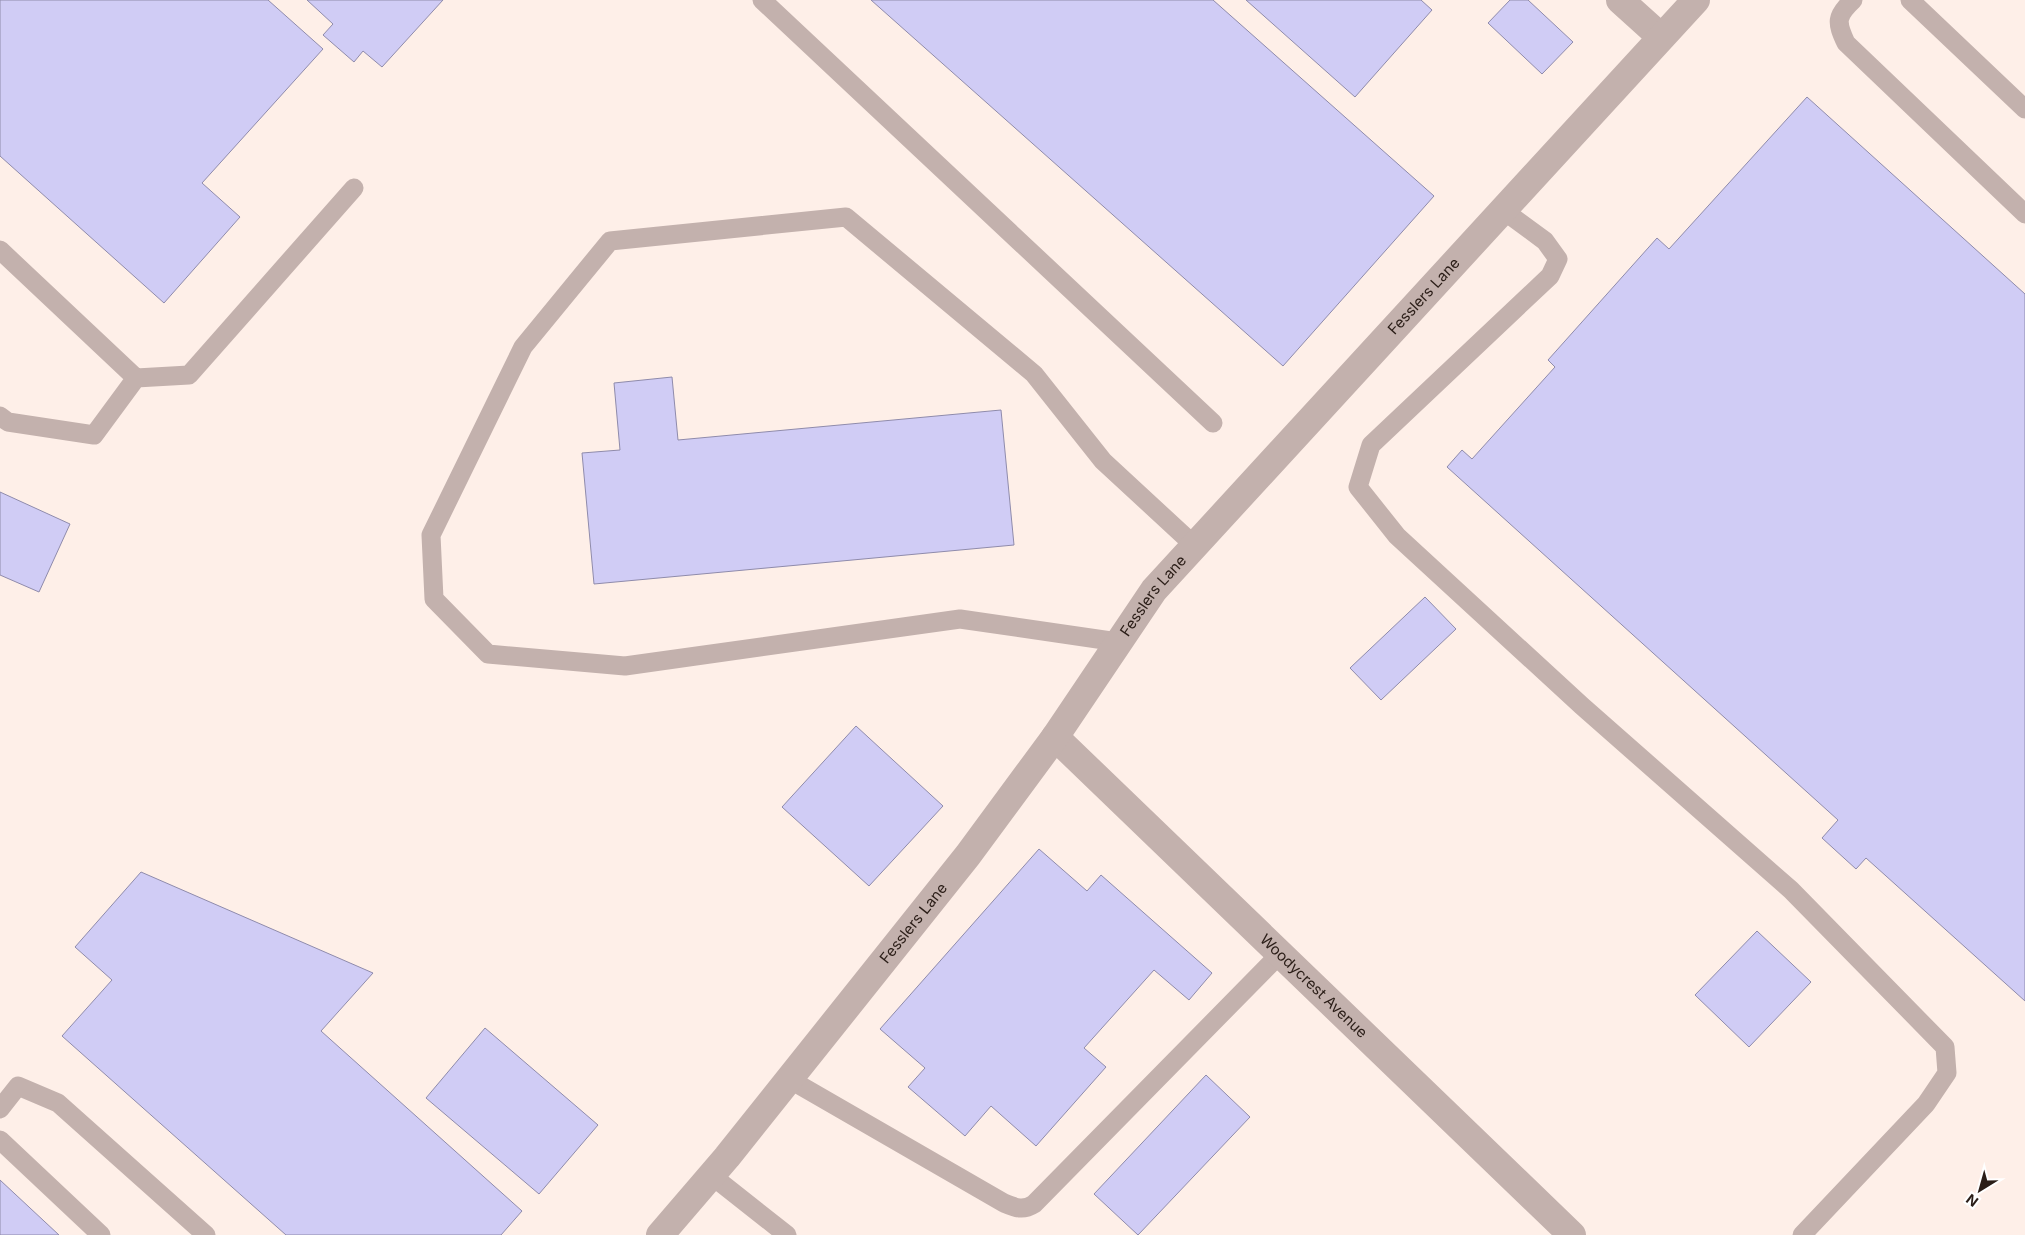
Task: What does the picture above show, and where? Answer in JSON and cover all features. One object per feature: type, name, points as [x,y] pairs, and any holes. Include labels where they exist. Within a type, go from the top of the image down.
[{"type":"street","points":[[1620,0],[1661,37]]},
{"type":"street","name":"Fesslers Lane","points":[[660,1235],[789,1079],[968,855],[1055,737],[1154,590],[1696,0]]},
{"type":"street","name":"Woodycrest Avenue","points":[[1055,737],[1572,1235]]},
{"type":"lane","points":[[762,0],[1213,423]]},
{"type":"lane","points":[[1853,0],[1841,12],[1838,28],[1846,43],[2025,214]]},
{"type":"lane","points":[[1910,0],[2025,108]]},
{"type":"lane","points":[[0,250],[136,378],[190,375],[354,188]]},
{"type":"lane","points":[[1503,210],[1545,241],[1558,259],[1550,276],[1371,445],[1358,487],[1397,536],[1582,706],[1791,890],[1945,1047],[1947,1073],[1926,1104],[1802,1235]]},
{"type":"lane","points":[[1118,642],[960,619],[625,666],[488,654],[434,599],[430,535],[523,346],[610,241],[846,217],[1034,374],[1103,461],[1195,546]]},
{"type":"lane","points":[[0,416],[8,422],[94,435],[136,378]]},
{"type":"lane","points":[[789,1079],[1004,1203],[1017,1208],[1026,1208],[1041,1197],[1280,954]]},
{"type":"lane","points":[[0,1109],[18,1086],[58,1103],[206,1235]]},
{"type":"lane","points":[[0,1140],[101,1235]]},
{"type":"lane","points":[[711,1175],[787,1235]]},
{"type":"building","points":[[0,0],[268,0],[323,49],[202,183],[240,217],[164,303],[0,156]]},
{"type":"building","points":[[307,0],[443,0],[382,67],[363,51],[354,62],[323,35],[333,24]]},
{"type":"building","points":[[871,0],[1213,0],[1434,196],[1283,366]]},
{"type":"building","points":[[1246,0],[1421,0],[1432,10],[1355,97]]},
{"type":"building","points":[[1510,0],[1528,0],[1573,42],[1542,74],[1488,23]]},
{"type":"building","points":[[1807,97],[2025,294],[2025,1001],[1866,858],[1856,869],[1822,838],[1838,820],[1447,467],[1462,450],[1472,459],[1555,367],[1548,360],[1657,238],[1669,249]]},
{"type":"building","points":[[672,377],[678,440],[1001,410],[1014,545],[594,584],[582,453],[620,450],[614,383]]},
{"type":"building","points":[[0,492],[70,524],[39,592],[0,575]]},
{"type":"building","points":[[1425,597],[1456,629],[1381,700],[1350,668]]},
{"type":"building","points":[[856,726],[943,806],[869,886],[782,807]]},
{"type":"building","points":[[1039,849],[1087,891],[1101,875],[1212,973],[1189,1000],[1154,970],[1084,1048],[1106,1067],[1036,1146],[991,1106],[965,1136],[908,1087],[925,1068],[880,1029]]},
{"type":"building","points":[[141,872],[373,973],[321,1031],[522,1211],[501,1235],[286,1235],[62,1036],[112,980],[75,947]]},
{"type":"building","points":[[1757,931],[1811,982],[1749,1047],[1695,995]]},
{"type":"building","points":[[485,1028],[598,1125],[539,1194],[426,1098]]},
{"type":"building","points":[[1206,1075],[1250,1117],[1138,1235],[1094,1194]]},
{"type":"building","points":[[0,1180],[59,1235],[0,1235]]}]
